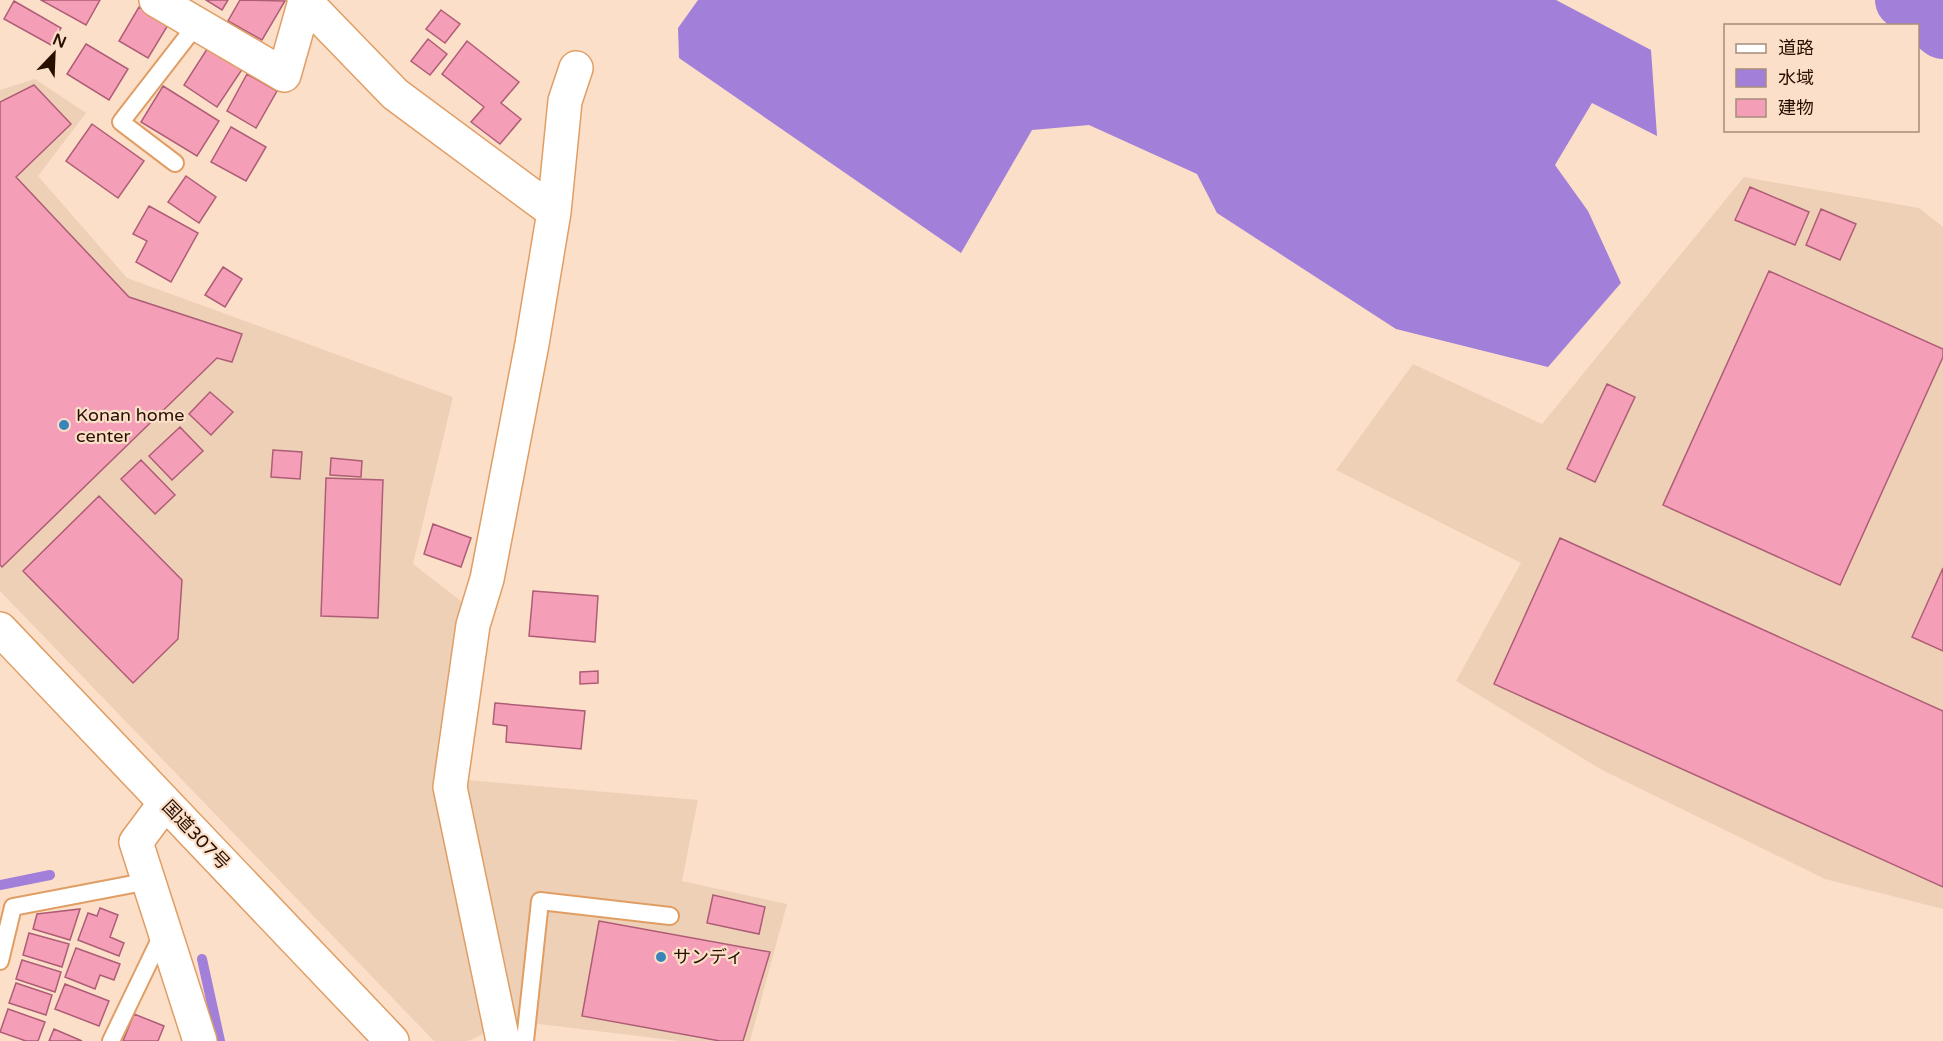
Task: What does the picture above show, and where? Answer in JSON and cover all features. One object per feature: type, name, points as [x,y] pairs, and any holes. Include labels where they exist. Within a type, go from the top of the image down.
[{"type":"main road","points":[[156,0],[284,75],[304,0]]},
{"type":"main road","points":[[304,0],[395,94],[554,212]]},
{"type":"main road","points":[[502,1041],[450,787],[472,625],[487,579],[532,344],[554,212],[565,101],[576,68]]},
{"type":"main road","name":"国道307号","points":[[0,629],[392,1041]]},
{"type":"main road","points":[[165,803],[136,842],[200,1041]]},
{"type":"lane","points":[[174,163],[121,122],[197,24]]},
{"type":"lane","points":[[0,961],[13,907],[149,881]]},
{"type":"lane","points":[[525,1041],[540,901],[670,916]]},
{"type":"lane","points":[[111,1041],[164,930]]},
{"type":"shaded area","points":[[35,79],[86,113],[38,176],[127,278],[453,397],[413,564],[466,605],[446,716],[490,1031],[468,1041],[434,1041],[0,591],[0,90]]},
{"type":"shaded area","points":[[1744,177],[1919,208],[1943,227],[1943,909],[1825,879],[1602,770],[1456,681],[1521,563],[1336,470],[1413,364],[1542,424]]},
{"type":"shaded area","points":[[467,780],[698,800],[682,881],[787,904],[750,1041],[679,1041],[506,1020],[469,810]]},
{"type":"water","points":[[698,0],[1556,0],[1651,50],[1657,136],[1592,103],[1555,165],[1588,211],[1621,283],[1548,367],[1396,329],[1217,213],[1197,174],[1089,125],[1032,130],[961,253],[679,58],[678,28]]},
{"type":"building","points":[[41,0],[100,0],[86,25]]},
{"type":"building","points":[[206,0],[228,0],[222,10]]},
{"type":"building","points":[[240,0],[285,1],[262,40],[228,21]]},
{"type":"building","points":[[14,1],[61,28],[51,45],[4,19]]},
{"type":"building","points":[[139,7],[168,25],[148,58],[119,41]]},
{"type":"building","points":[[441,10],[460,24],[445,43],[426,29]]},
{"type":"building","points":[[428,39],[447,54],[430,75],[411,61]]},
{"type":"building","points":[[467,41],[519,82],[501,103],[521,119],[500,144],[471,122],[484,107],[442,74]]},
{"type":"building","points":[[86,44],[128,69],[109,100],[67,74]]},
{"type":"building","points":[[209,46],[243,68],[217,107],[184,85]]},
{"type":"building","points":[[247,74],[277,91],[256,128],[227,111]]},
{"type":"building","points":[[34,85],[71,124],[16,177],[129,297],[242,334],[232,362],[217,358],[2,567],[0,565],[0,102]]},
{"type":"building","points":[[163,86],[219,121],[197,156],[141,122]]},
{"type":"building","points":[[92,124],[144,161],[118,198],[66,161]]},
{"type":"building","points":[[231,127],[266,147],[246,181],[211,162]]},
{"type":"building","points":[[186,176],[216,197],[199,223],[168,202]]},
{"type":"building","points":[[1750,187],[1809,212],[1795,245],[1735,220]]},
{"type":"building","points":[[149,206],[198,233],[171,282],[136,262],[147,241],[133,234]]},
{"type":"building","points":[[1821,209],[1856,224],[1840,260],[1806,245]]},
{"type":"building","points":[[223,267],[242,279],[225,307],[205,295]]},
{"type":"building","points":[[1769,271],[1943,349],[1943,357],[1840,585],[1663,505]]},
{"type":"building","points":[[1607,384],[1635,397],[1595,482],[1567,469]]},
{"type":"building","points":[[210,392],[233,412],[211,435],[189,414]]},
{"type":"building","points":[[180,427],[203,451],[172,480],[149,456]]},
{"type":"building","points":[[273,450],[302,452],[300,479],[271,477]]},
{"type":"building","points":[[331,458],[362,461],[361,477],[330,475]]},
{"type":"building","points":[[141,460],[175,495],[155,514],[121,479]]},
{"type":"building","points":[[326,478],[383,480],[378,618],[321,616]]},
{"type":"building","points":[[99,496],[182,580],[178,639],[133,683],[23,571]]},
{"type":"building","points":[[433,524],[471,538],[461,567],[424,554]]},
{"type":"building","points":[[1560,538],[1943,711],[1943,887],[1494,684]]},
{"type":"building","points":[[1943,568],[1943,651],[1912,637]]},
{"type":"building","points":[[533,591],[598,596],[595,642],[529,636]]},
{"type":"building","points":[[598,671],[598,683],[580,684],[580,672]]},
{"type":"building","points":[[495,703],[585,711],[581,749],[506,742],[507,726],[493,724]]},
{"type":"building","points":[[713,895],[765,907],[759,934],[707,923]]},
{"type":"building","points":[[100,908],[118,915],[110,937],[124,943],[119,956],[78,940],[88,913],[97,916]]},
{"type":"building","points":[[80,909],[70,940],[33,929],[37,914]]},
{"type":"building","points":[[599,921],[770,952],[743,1041],[720,1041],[582,1016]]},
{"type":"building","points":[[29,933],[69,944],[62,967],[23,955]]},
{"type":"building","points":[[76,948],[120,964],[114,980],[100,975],[95,989],[65,977]]},
{"type":"building","points":[[22,960],[61,972],[55,992],[16,979]]},
{"type":"building","points":[[16,983],[52,995],[46,1015],[9,1003]]},
{"type":"building","points":[[65,984],[109,1001],[99,1026],[55,1009]]},
{"type":"building","points":[[8,1009],[45,1022],[38,1041],[26,1041],[0,1032]]},
{"type":"building","points":[[134,1014],[164,1026],[158,1041],[123,1041]]},
{"type":"building","points":[[54,1029],[82,1041],[49,1041]]},
{"type":"waterway","points":[[1904,0],[1943,30]]},
{"type":"waterway","points":[[0,885],[50,875]]},
{"type":"waterway","points":[[202,959],[220,1041]]},
{"type":"place","name":"Konan home center","points":[[64,425]]},
{"type":"place","name":"サンディ","points":[[661,957]]}]
